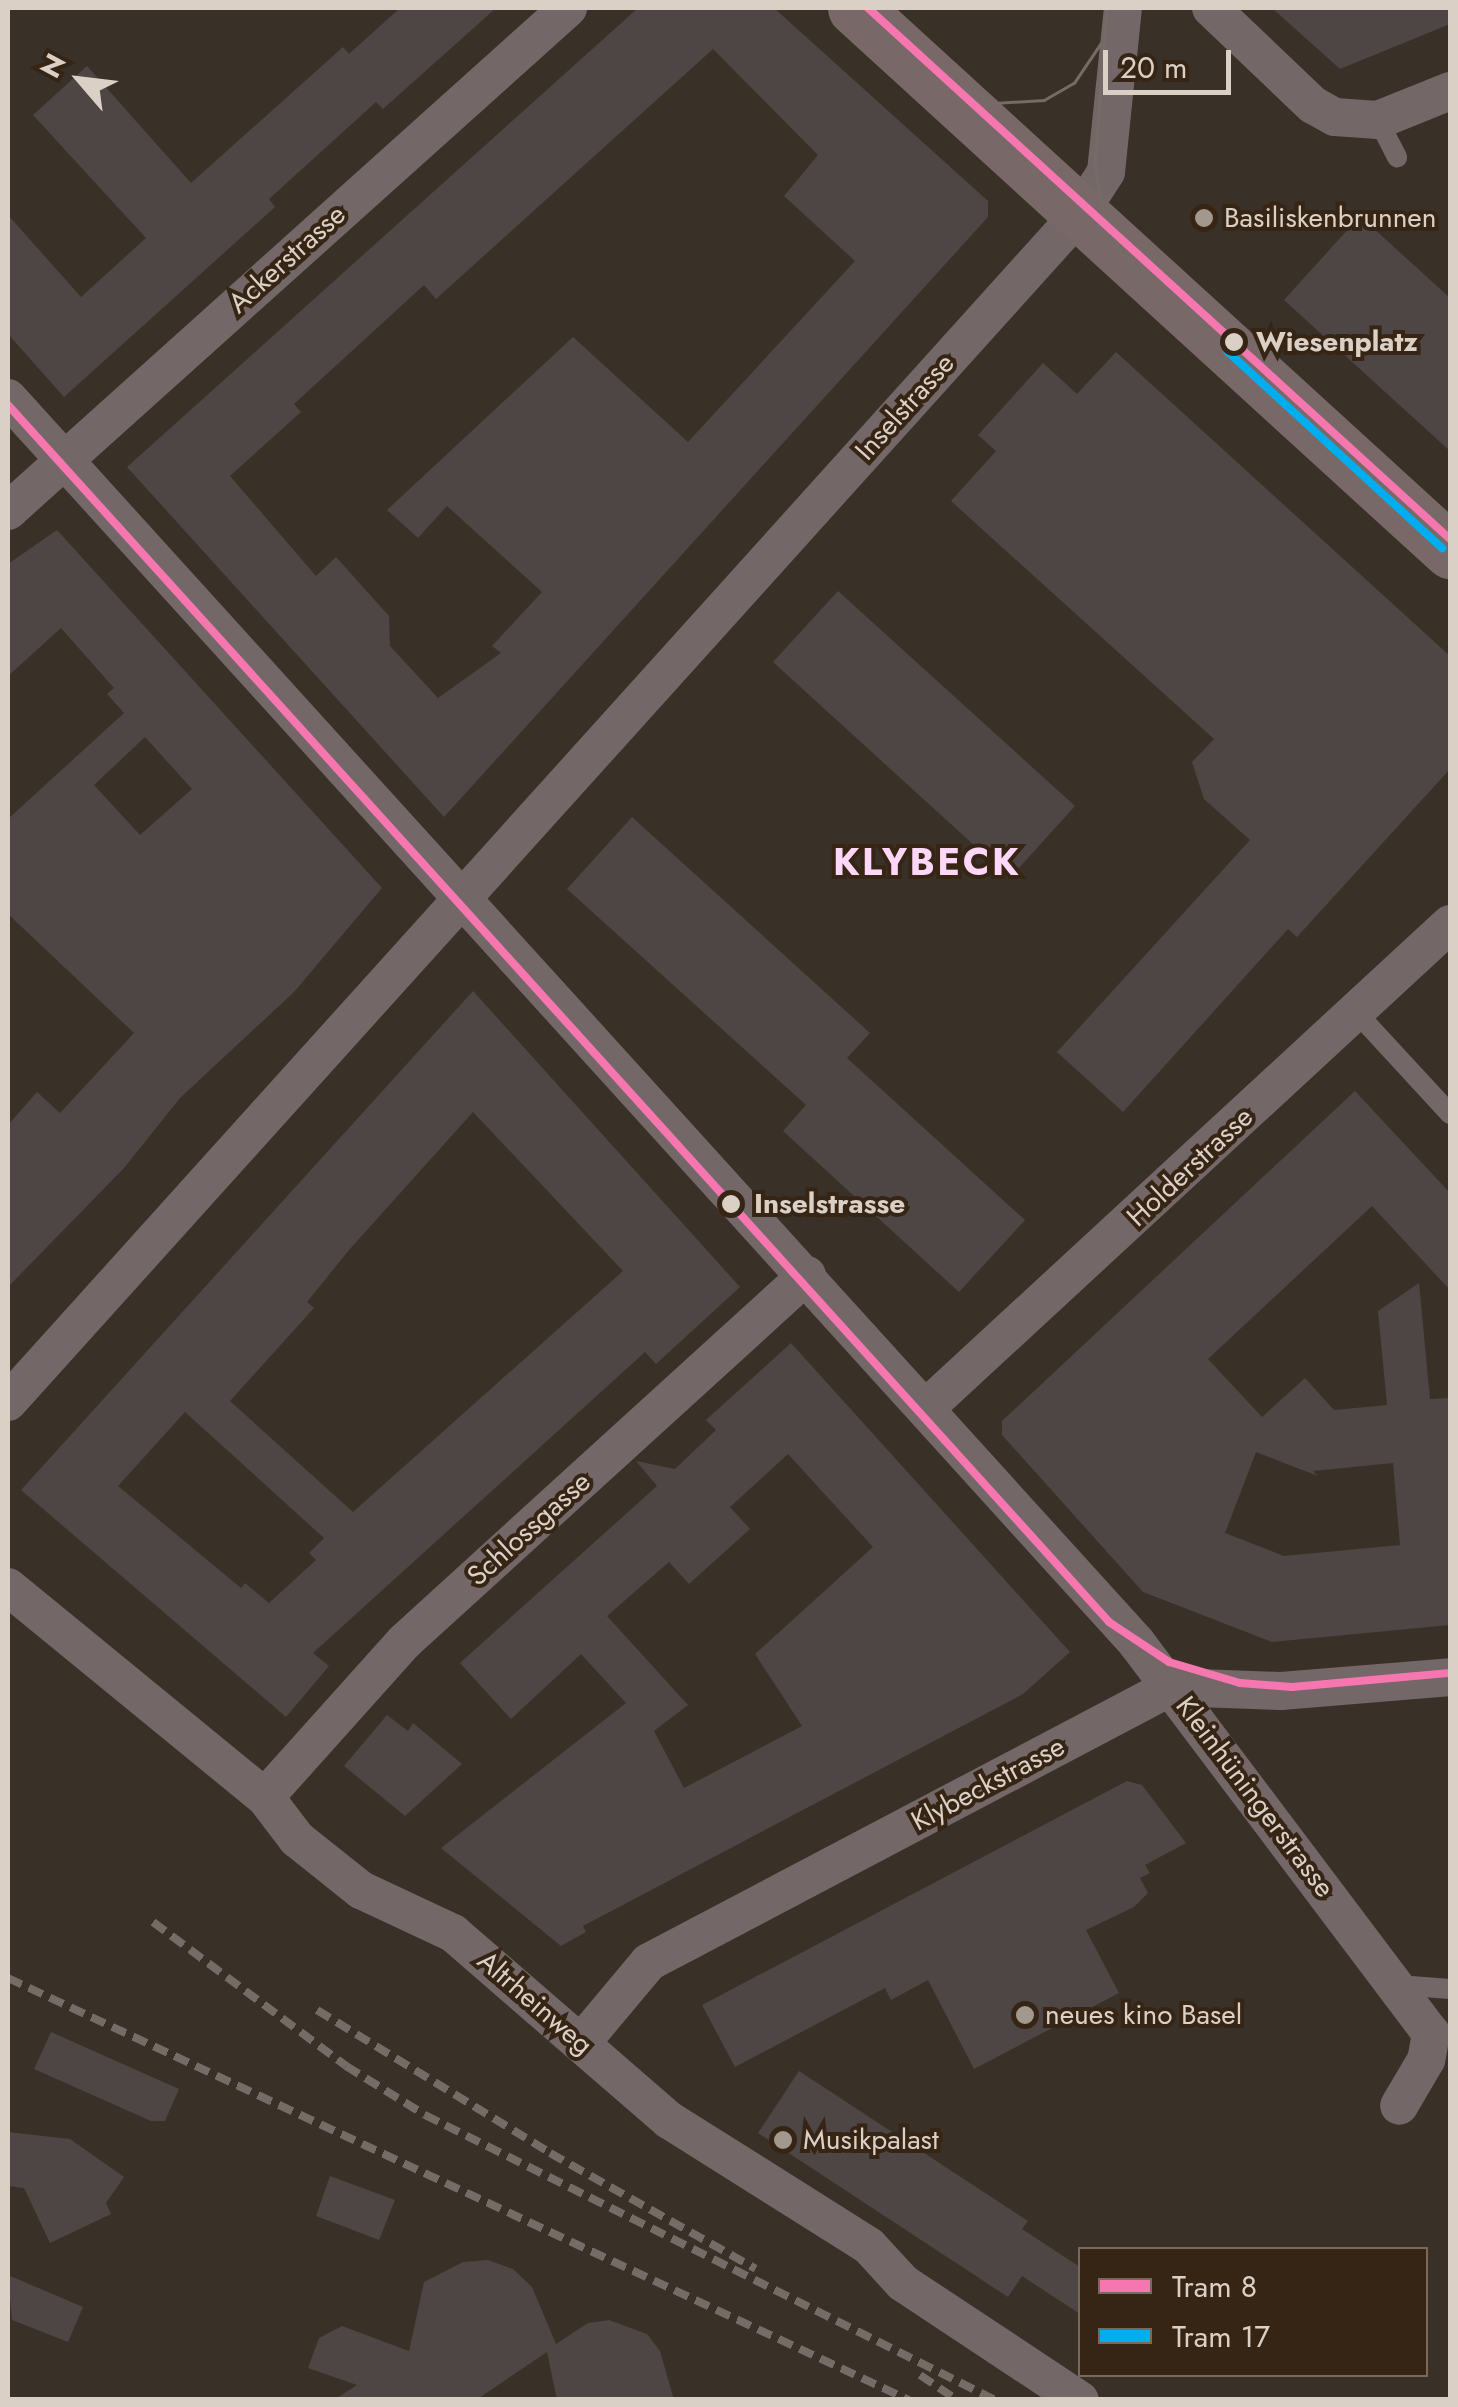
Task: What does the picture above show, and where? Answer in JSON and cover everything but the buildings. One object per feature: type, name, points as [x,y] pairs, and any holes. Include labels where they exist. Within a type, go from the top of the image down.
[{"type":"street","name":"Ackerstrasse","points":[[8,511],[568,8]]},
{"type":"street","points":[[855,8],[1450,550]]},
{"type":"street","name":"Inselstrasse","points":[[8,1402],[1079,214],[1106,172],[1123,8]]},
{"type":"street","points":[[1211,8],[1313,105],[1369,122],[1450,91]]},
{"type":"street","name":"Kleinhüningerstrasse","points":[[8,398],[928,1407],[1172,1687],[1431,2032],[1426,2060],[1399,2106]]},
{"type":"street","name":"Holderstrasse","points":[[928,1407],[1450,924]]},
{"type":"street","name":"Schlossgasse","points":[[265,1797],[404,1642],[808,1276]]},
{"type":"street","name":"Altrheinweg","points":[[8,1587],[265,1797],[297,1838],[361,1890],[453,1933],[669,2120],[869,2246],[903,2283],[1080,2400]]},
{"type":"street","name":"Klybeckstrasse","points":[[582,2042],[649,1962],[1172,1687],[1281,1691],[1450,1677]]},
{"type":"lane","points":[[1369,122],[1397,157]]},
{"type":"lane","points":[[1356,1012],[1450,1114]]},
{"type":"lane","points":[[1398,1986],[1450,1989]]},
{"type":"tram line","name":"8","points":[[868,8],[1450,539]]},
{"type":"tram line","points":[[1107,8],[1095,166],[1104,215],[1120,251],[1175,320],[1377,505]]},
{"type":"tram line","points":[[951,82],[994,103],[1044,100],[1074,83],[1101,43]]},
{"type":"tram line","name":"17","points":[[1227,351],[1442,548]]},
{"type":"tram line","name":"8","points":[[8,405],[1109,1622],[1169,1662],[1240,1683],[1292,1687],[1450,1673]]},
{"type":"railway","points":[[153,1922],[346,2066],[425,2115],[995,2400]]},
{"type":"railway","points":[[8,1978],[909,2400]]},
{"type":"railway","points":[[317,2010],[550,2153],[756,2269]]},
{"type":"railway","points":[[920,2375],[957,2400]]},
{"type":"place","name":"Basiliskenbrunnen","points":[[1204,218]]},
{"type":"place","name":"Wiesenplatz","points":[[1234,342]]},
{"type":"place","name":"Inselstrasse","points":[[731,1204]]},
{"type":"place","name":"neues kino Basel","points":[[1025,2015]]},
{"type":"place","name":"Musikpalast","points":[[783,2140]]},
{"type":"district","name":"KLYBECK","points":[[927,862]]}]
